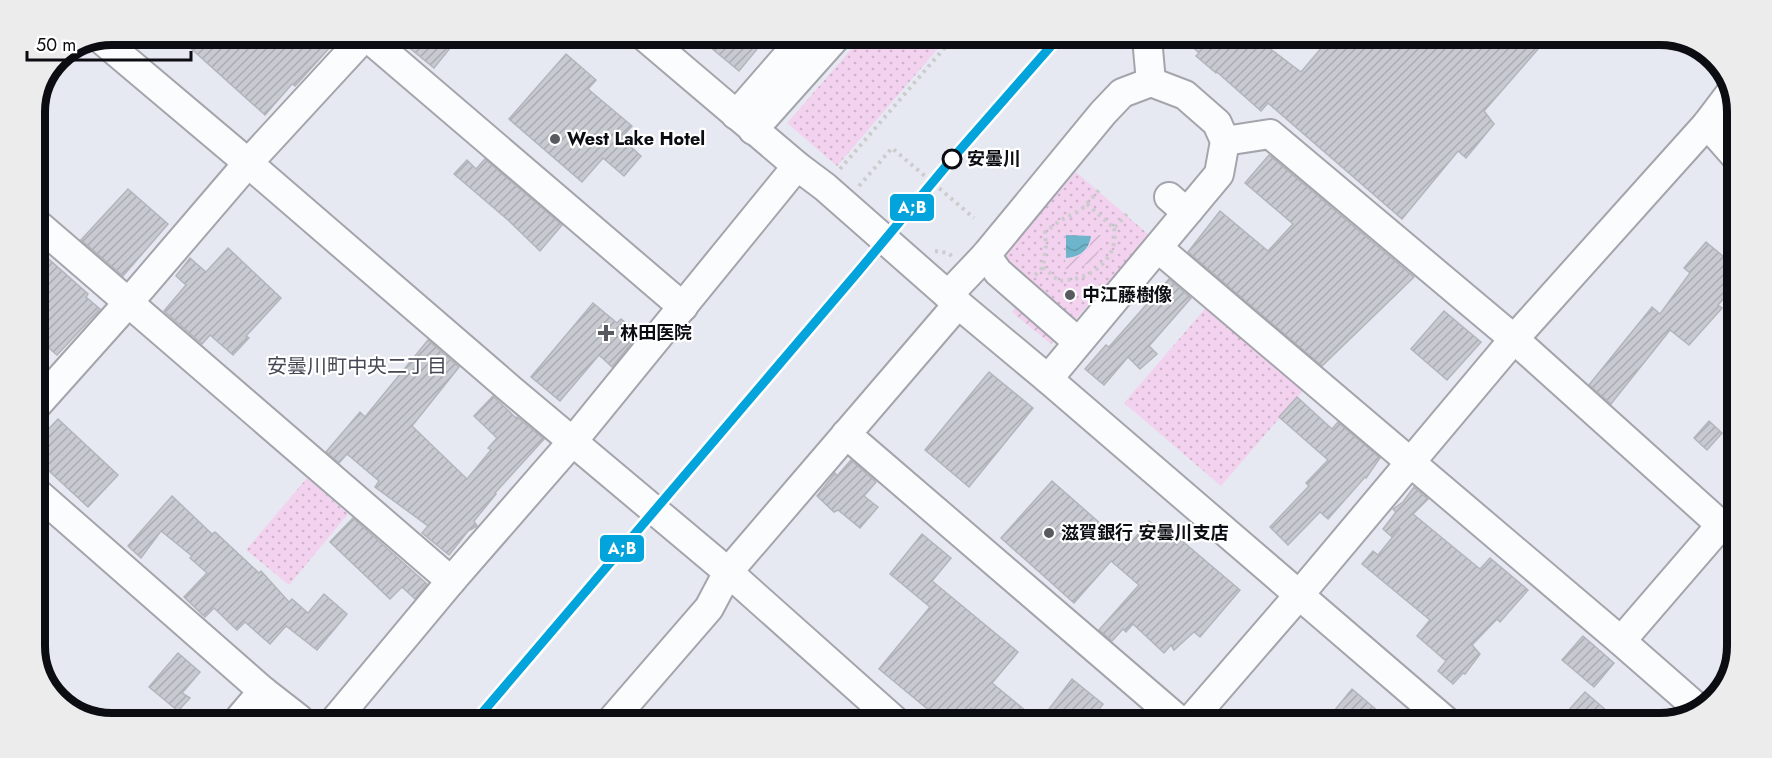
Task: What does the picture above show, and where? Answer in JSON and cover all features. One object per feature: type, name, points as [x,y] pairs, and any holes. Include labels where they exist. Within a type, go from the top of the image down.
[{"type":"street","points":[[108,45],[728,572],[886,713]]},
{"type":"street","points":[[45,396],[129,303],[249,163],[358,45]]},
{"type":"street","points":[[377,45],[683,307]]},
{"type":"street","points":[[655,45],[825,187],[1436,713]]},
{"type":"street","points":[[745,122],[798,45]]},
{"type":"street","points":[[745,122],[827,45]]},
{"type":"street","points":[[1148,45],[1151,82]]},
{"type":"street","points":[[618,713],[709,608],[728,572],[846,434],[986,255],[1122,93],[1151,82],[1185,95],[1217,123],[1225,141],[1219,174],[1179,203],[1158,248],[1048,379]]},
{"type":"street","points":[[1197,713],[1514,339],[1707,124],[1726,98]]},
{"type":"street","points":[[1707,124],[1727,147]]},
{"type":"street","points":[[1225,141],[1270,134],[1514,339],[1727,530],[1622,641]]},
{"type":"street","points":[[341,713],[451,581],[573,441],[797,166]]},
{"type":"street","points":[[45,231],[451,581]]},
{"type":"street","points":[[1158,248],[1622,641],[1693,704]]},
{"type":"street","points":[[986,255],[998,272],[1078,342]]},
{"type":"street","points":[[846,434],[1171,713]]},
{"type":"street","points":[[45,500],[263,691],[292,713]]},
{"type":"street","points":[[244,713],[263,691]]},
{"type":"path","points":[[825,187],[947,45]]},
{"type":"path","points":[[867,192],[858,185],[892,148],[974,218]]},
{"type":"path","points":[[1029,281],[1043,267],[1045,232],[1061,220],[1081,210],[1099,190]]},
{"type":"path","points":[[1043,267],[1059,281],[1077,279],[1093,272],[1112,252],[1116,237],[1114,228],[1087,204]]},
{"type":"path","points":[[1114,228],[1127,214]]},
{"type":"path","points":[[933,251],[948,253]]},
{"type":"shaded area","points":[[855,45],[941,45],[837,166],[787,123]]},
{"type":"shaded area","points":[[1076,172],[1149,235],[1075,320],[1002,258]]},
{"type":"shaded area","points":[[1093,235],[1103,235],[1100,250],[1092,261],[1080,267],[1065,269],[1065,259],[1076,258],[1084,253],[1090,246]]},
{"type":"shaded area","points":[[1210,303],[1307,386],[1221,486],[1124,403]]},
{"type":"shaded area","points":[[1017,306],[1055,339],[1051,344],[1012,312]]},
{"type":"shaded area","points":[[307,478],[348,514],[289,585],[246,550]]},
{"type":"water","points":[[1066,235],[1091,236],[1083,252],[1066,258]]},
{"type":"building","points":[[187,45],[332,45],[295,86],[292,84],[265,115]]},
{"type":"building","points":[[406,45],[448,45],[451,47],[434,68]]},
{"type":"building","points":[[708,45],[760,45],[739,71]]},
{"type":"building","points":[[1190,45],[1265,45],[1301,72],[1324,45],[1542,45],[1484,111],[1494,124],[1466,158],[1458,151],[1402,219],[1268,103],[1261,111],[1196,56],[1199,53]]},
{"type":"building","points":[[566,54],[596,80],[588,89],[632,126],[621,138],[641,156],[624,176],[603,158],[582,182],[509,119]]},
{"type":"building","points":[[1269,155],[1414,277],[1322,366],[1188,252],[1220,211],[1268,251],[1293,224],[1245,183]]},
{"type":"building","points":[[485,159],[562,225],[540,251],[454,174],[467,160],[476,169]]},
{"type":"building","points":[[128,189],[168,224],[123,276],[81,240]]},
{"type":"building","points":[[1706,242],[1727,260],[1727,294],[1718,305],[1722,308],[1689,345],[1670,330],[1611,404],[1589,385],[1652,307],[1660,314],[1690,273],[1684,268]]},
{"type":"building","points":[[228,248],[281,298],[246,336],[249,338],[233,355],[210,335],[202,344],[164,311],[186,285],[176,276],[190,258],[206,272]]},
{"type":"building","points":[[45,256],[88,294],[86,297],[100,309],[57,355],[45,345]]},
{"type":"building","points":[[1169,279],[1191,298],[1149,346],[1157,354],[1140,369],[1128,357],[1104,385],[1085,369],[1106,345],[1109,347]]},
{"type":"building","points":[[593,303],[617,323],[621,319],[639,334],[612,367],[599,355],[560,401],[531,377]]},
{"type":"building","points":[[1444,311],[1481,342],[1447,380],[1411,349]]},
{"type":"building","points":[[428,340],[459,367],[412,426],[467,479],[491,450],[488,448],[497,438],[474,416],[493,396],[516,418],[544,439],[495,493],[474,521],[477,526],[468,531],[449,555],[422,533],[428,526],[375,487],[379,481],[347,454],[339,463],[326,452],[360,412],[365,417]]},
{"type":"building","points":[[989,372],[1033,408],[969,487],[925,450]]},
{"type":"building","points":[[1297,397],[1332,429],[1338,422],[1380,458],[1366,478],[1328,519],[1320,512],[1288,545],[1270,527],[1309,486],[1306,483],[1328,460],[1279,417]]},
{"type":"building","points":[[58,419],[118,475],[88,507],[45,467],[45,433]]},
{"type":"building","points":[[1709,421],[1722,433],[1707,450],[1694,438]]},
{"type":"building","points":[[851,460],[876,482],[864,496],[878,507],[860,528],[838,510],[834,512],[817,496],[835,473],[837,476]]},
{"type":"building","points":[[1052,481],[1127,547],[1149,521],[1177,545],[1181,540],[1240,590],[1200,637],[1194,632],[1174,650],[1171,645],[1164,653],[1133,624],[1126,632],[1123,629],[1112,641],[1099,630],[1139,585],[1111,561],[1074,603],[1001,538]]},
{"type":"building","points":[[1414,487],[1428,499],[1413,514],[1480,569],[1490,558],[1528,590],[1500,622],[1497,619],[1472,645],[1480,654],[1465,674],[1463,673],[1453,684],[1438,671],[1446,661],[1417,636],[1430,620],[1362,564],[1373,551],[1378,555],[1400,528],[1392,537],[1383,529],[1396,512],[1393,509],[1403,502]]},
{"type":"building","points":[[172,496],[212,534],[215,532],[259,573],[261,571],[289,602],[292,599],[308,613],[324,594],[347,614],[317,650],[286,626],[270,644],[245,622],[237,630],[214,608],[205,617],[184,597],[207,573],[190,558],[192,556],[161,531],[141,558],[128,546]]},
{"type":"building","points":[[353,518],[427,584],[415,599],[402,587],[390,599],[330,542]]},
{"type":"building","points":[[922,534],[951,558],[932,581],[1018,652],[992,683],[1028,713],[976,713],[971,708],[967,713],[932,713],[879,669],[930,607],[890,574]]},
{"type":"building","points":[[1583,636],[1614,663],[1594,687],[1562,660]]},
{"type":"building","points":[[178,653],[200,672],[182,693],[190,698],[178,711],[149,687]]},
{"type":"building","points":[[1072,679],[1103,704],[1096,713],[1046,713]]},
{"type":"building","points":[[1352,689],[1380,713],[1332,713]]},
{"type":"building","points":[[1585,692],[1607,711],[1605,713],[1566,713]]},
{"type":"transit line","name":"A;B","points":[[482,713],[952,159],[1052,45]]},
{"type":"place","name":"West Lake Hotel","points":[[555,139]]},
{"type":"place","name":"安曇川","points":[[952,159]]},
{"type":"place","name":"中江藤樹像","points":[[1070,295]]},
{"type":"place","name":"林田医院","points":[[606,333]]},
{"type":"place","name":"滋賀銀行 安曇川支店","points":[[1049,533]]},
{"type":"district","name":"安曇川町中央二丁目","points":[[357,366]]}]
